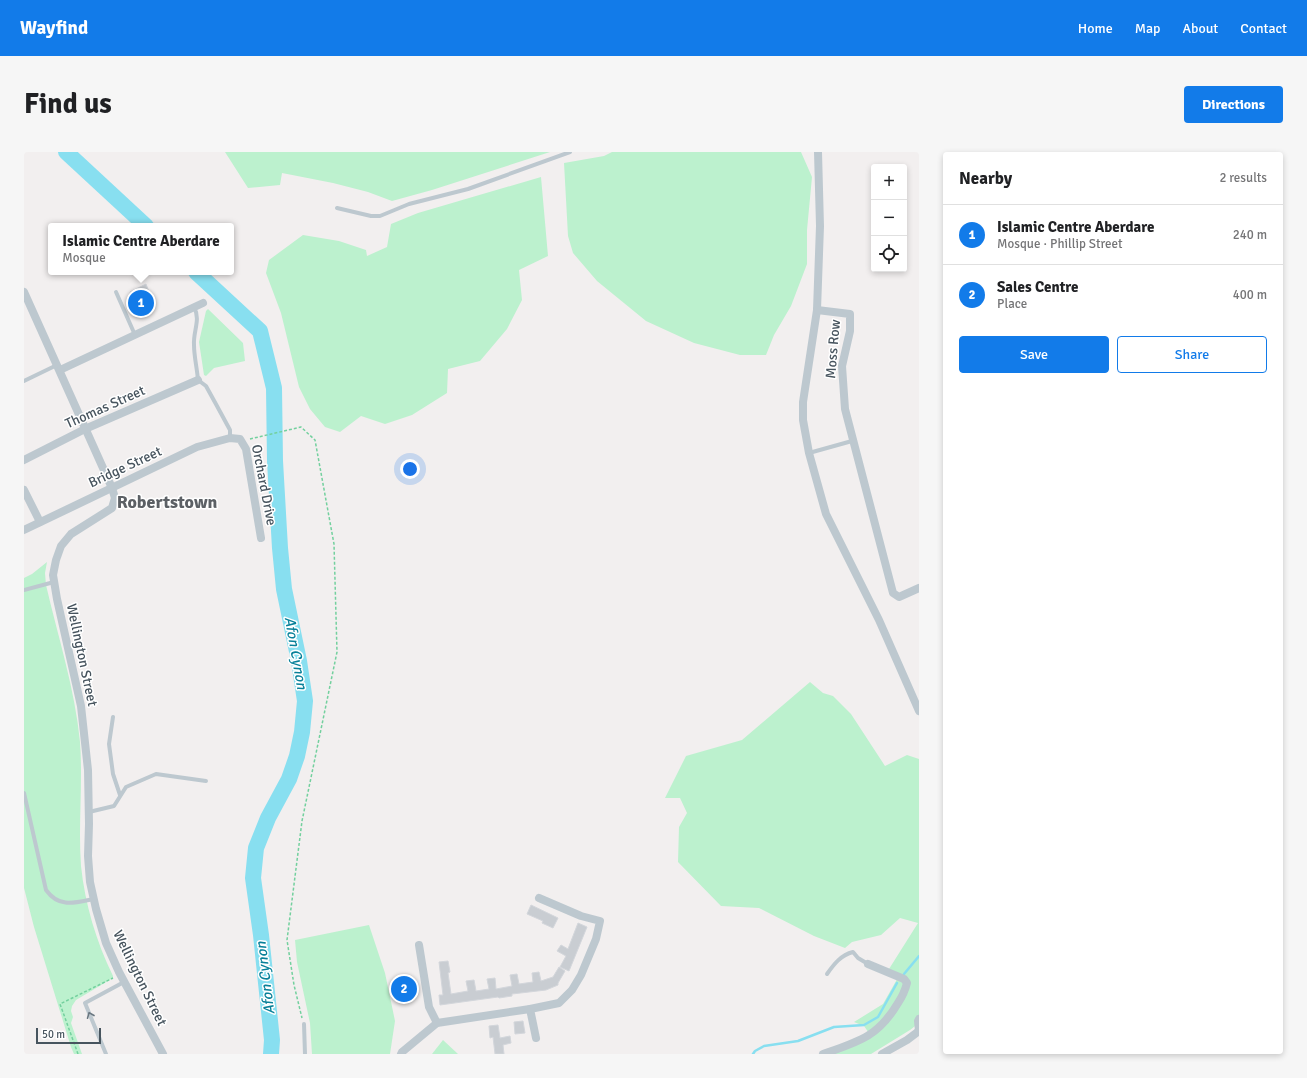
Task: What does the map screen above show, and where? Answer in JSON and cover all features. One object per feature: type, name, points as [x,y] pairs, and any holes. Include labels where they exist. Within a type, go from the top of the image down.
[{"type":"street","points":[[818,152],[820,226],[817,310],[802,402],[803,420],[809,453],[826,514],[878,620],[919,711]]},
{"type":"street","name":"Wellington Street","points":[[24,292],[59,367],[115,498],[112,508],[71,534],[61,546],[53,575],[81,706],[88,770],[88,856],[90,882],[106,943],[124,982],[163,1054]]},
{"type":"street","points":[[59,367],[135,335],[202,303]]},
{"type":"street","name":"Moss Row","points":[[817,310],[850,314],[850,331],[842,366],[845,409],[852,441]]},
{"type":"street","name":"Thomas Street","points":[[24,460],[85,429],[198,380]]},
{"type":"street","name":"Bridge Street","points":[[24,530],[197,447],[230,438],[240,439]]},
{"type":"street","name":"Orchard Drive","points":[[240,439],[246,450],[261,538]]},
{"type":"street","points":[[852,441],[874,514],[893,593],[898,597],[919,588]]},
{"type":"street","points":[[24,490],[40,522]]},
{"type":"street","points":[[401,1054],[437,1023],[530,1009],[559,1003],[572,990],[581,975],[596,939],[600,920],[581,916],[539,898]]},
{"type":"street","points":[[419,945],[429,1007],[437,1023]]},
{"type":"street","points":[[823,1054],[859,1041],[876,1030],[890,1017],[906,990],[907,984],[904,979],[868,964]]},
{"type":"street","points":[[530,1009],[536,1038]]},
{"type":"street","points":[[887,1053],[919,1031],[919,1019]]},
{"type":"lane","points":[[337,208],[371,216],[380,216],[409,204],[468,190],[570,152]]},
{"type":"lane","points":[[116,292],[135,335]]},
{"type":"lane","points":[[194,307],[197,313],[198,321],[194,342],[198,380],[206,386],[230,430],[230,438]]},
{"type":"lane","points":[[24,381],[59,367]]},
{"type":"lane","points":[[809,453],[852,441]]},
{"type":"lane","points":[[24,590],[54,582]]},
{"type":"lane","points":[[113,718],[109,744],[113,774],[120,796]]},
{"type":"lane","points":[[89,812],[114,806],[126,786],[156,774],[206,781]]},
{"type":"lane","points":[[24,793],[46,890],[52,897],[60,902],[69,903],[94,899]]},
{"type":"lane","points":[[828,974],[835,962],[853,952],[858,958],[868,964]]},
{"type":"lane","points":[[106,1054],[85,1003],[124,982]]},
{"type":"lane","points":[[304,1024],[305,1054]]},
{"type":"path","points":[[240,439],[254,439],[302,427],[314,440],[334,544],[337,652],[302,822],[287,940],[294,985],[304,1024]]},
{"type":"green space","points":[[225,152],[550,152],[432,190],[392,201],[368,192],[333,183],[282,173],[280,185],[248,188]]},
{"type":"green space","points":[[612,152],[801,152],[812,177],[807,230],[807,264],[791,306],[774,335],[766,355],[740,355],[694,343],[646,321],[597,281],[573,253],[568,236],[564,163],[604,156]]},
{"type":"green space","points":[[541,177],[548,256],[519,270],[522,300],[507,329],[480,361],[448,369],[447,393],[412,415],[385,424],[361,416],[340,432],[325,427],[310,409],[299,387],[281,313],[266,273],[269,260],[303,235],[339,241],[366,250],[367,256],[387,247],[391,224],[418,213]]},
{"type":"green space","points":[[208,309],[243,343],[245,361],[214,368],[206,376],[204,375],[199,342],[206,311]]},
{"type":"green space","points":[[47,562],[45,573],[46,585],[78,722],[81,773],[80,851],[85,894],[96,936],[113,976],[113,978],[76,1000],[72,1006],[71,1011],[73,1017],[71,1023],[82,1054],[74,1054],[71,1047],[34,927],[24,888],[24,578],[32,574]]},
{"type":"green space","points":[[810,682],[823,693],[833,696],[851,714],[885,766],[907,755],[919,759],[919,1023],[871,1054],[831,1054],[871,1036],[864,1026],[854,1022],[883,1004],[900,974],[889,969],[918,923],[900,918],[881,935],[852,942],[845,948],[814,936],[759,908],[721,906],[678,862],[679,827],[687,813],[680,798],[665,798],[686,756],[742,740]]},
{"type":"green space","points":[[369,925],[385,973],[395,1021],[390,1054],[312,1054],[310,1023],[297,962],[295,940]]},
{"type":"green space","points":[[443,1040],[458,1054],[432,1054]]},
{"type":"building","points":[[146,284],[149,292],[143,295],[150,312],[144,316],[143,311],[140,313],[130,292]]},
{"type":"building","points":[[531,905],[558,918],[553,928],[542,923],[543,921],[527,914]]},
{"type":"building","points":[[578,923],[587,927],[569,971],[560,967],[566,956],[557,951],[561,945],[568,949]]},
{"type":"building","points":[[448,961],[451,994],[468,991],[466,981],[474,980],[476,991],[489,989],[487,979],[495,978],[496,989],[512,986],[510,975],[517,974],[519,984],[533,982],[532,973],[539,972],[541,981],[553,977],[559,967],[565,971],[558,985],[546,990],[512,994],[512,996],[499,998],[440,1005],[439,995],[443,995],[439,962]]},
{"type":"building","points":[[405,983],[409,991],[403,994],[399,987]]},
{"type":"building","points":[[523,1021],[525,1033],[515,1034],[514,1022]]},
{"type":"building","points":[[498,1025],[500,1038],[510,1036],[511,1043],[503,1045],[504,1054],[495,1054],[493,1037],[490,1038],[489,1026]]},
{"type":"waterway","name":"Afon Cynon","points":[[66,152],[143,223]]},
{"type":"waterway","name":"Afon Cynon","points":[[199,275],[260,331],[274,388],[275,461],[284,589],[299,661],[305,701],[302,732],[297,756],[289,779],[268,818],[256,848],[253,878],[261,935],[272,1040],[271,1054]]},
{"type":"waterway","points":[[904,974],[919,956]]},
{"type":"waterway","points":[[753,1054],[755,1051],[764,1046],[798,1041],[834,1027],[864,1025],[878,1017],[897,983]]},
{"type":"place","name":"Islamic Centre Aberdare","points":[[141,303]]},
{"type":"place","name":"Sales Centre","points":[[404,989]]},
{"type":"district","name":"Robertstown","points":[[167,502]]}]
